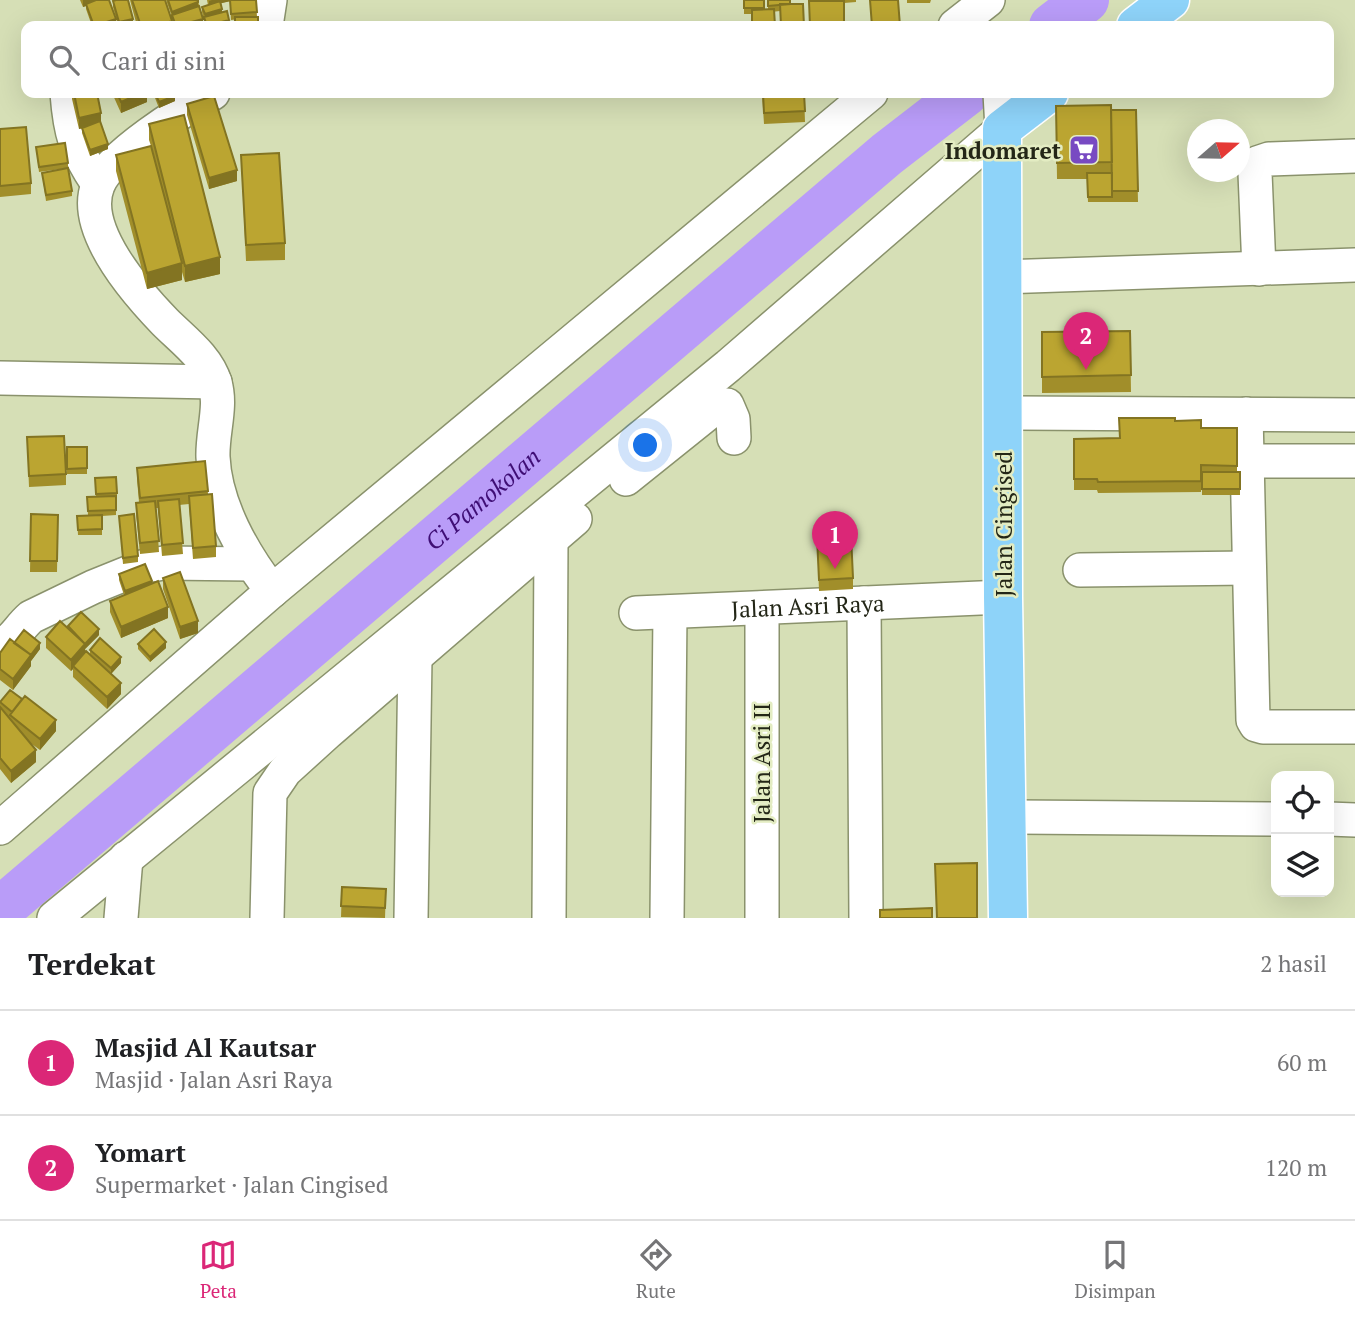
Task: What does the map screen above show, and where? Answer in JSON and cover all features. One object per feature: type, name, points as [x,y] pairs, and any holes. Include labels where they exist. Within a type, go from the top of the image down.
[{"type":"main road","points":[[1143,21],[1170,0]]},
{"type":"main road","points":[[1001,111],[1036,98]]},
{"type":"main road","name":"Jalan Cingised","points":[[1001,111],[1003,413],[992,597],[1006,817],[1009,918]]},
{"type":"street","points":[[267,21],[270,0]]},
{"type":"street","points":[[961,21],[988,0]]},
{"type":"street","points":[[995,0],[997,21]]},
{"type":"street","points":[[67,98],[70,129],[79,156],[98,184]]},
{"type":"street","points":[[205,98],[131,147],[98,184],[96,218],[106,245],[117,264],[163,320],[207,366],[215,382],[217,393],[213,456],[216,481],[225,509],[251,564],[272,591]]},
{"type":"street","points":[[0,828],[272,591],[865,98]]},
{"type":"street","points":[[54,918],[263,748],[569,510],[1001,111]]},
{"type":"street","points":[[1259,269],[1257,163],[1269,159],[1355,156]]},
{"type":"street","points":[[1003,276],[1355,265]]},
{"type":"street","points":[[0,378],[215,382]]},
{"type":"street","points":[[569,510],[717,406],[727,405],[731,411],[734,439]]},
{"type":"street","points":[[1003,413],[1355,415]]},
{"type":"street","points":[[1247,414],[1253,720],[1256,725],[1263,727],[1355,727]]},
{"type":"street","points":[[1247,461],[1355,461]]},
{"type":"street","points":[[267,918],[268,811],[270,793],[274,786],[285,771],[415,657],[542,532]]},
{"type":"street","points":[[542,532],[549,918]]},
{"type":"street","points":[[0,647],[11,641],[32,617],[136,568],[164,563],[251,564]]},
{"type":"street","points":[[1080,570],[1249,568]]},
{"type":"street","name":"Jalan Asri Raya","points":[[636,613],[992,597]]},
{"type":"street","points":[[864,603],[866,918]]},
{"type":"street","name":"Jalan Asri II","points":[[762,608],[762,918]]},
{"type":"street","points":[[667,918],[670,612]]},
{"type":"street","points":[[411,918],[415,657]]},
{"type":"street","points":[[1006,817],[1271,819]]},
{"type":"street","points":[[1334,819],[1355,820]]},
{"type":"street","points":[[121,918],[126,858]]},
{"type":"building","points":[[96,0],[109,0],[116,19],[92,21],[86,4]]},
{"type":"building","points":[[128,0],[133,19],[119,21],[113,1]]},
{"type":"building","points":[[132,0],[165,0],[172,21],[139,21]]},
{"type":"building","points":[[168,0],[198,0],[198,2],[172,12]]},
{"type":"building","points":[[230,0],[256,0],[257,12],[231,14]]},
{"type":"building","points":[[744,0],[764,0],[764,8],[744,8]]},
{"type":"building","points":[[768,0],[790,0],[790,4],[768,6]]},
{"type":"building","points":[[870,0],[898,0],[900,21],[872,21]]},
{"type":"building","points":[[220,1],[222,9],[205,14],[202,7]]},
{"type":"building","points":[[809,1],[844,1],[844,21],[810,21]]},
{"type":"building","points":[[780,4],[803,4],[804,21],[781,21]]},
{"type":"building","points":[[199,6],[203,19],[174,21],[172,15]]},
{"type":"building","points":[[774,9],[775,21],[752,21],[752,10]]},
{"type":"building","points":[[227,11],[229,20],[205,21],[204,17]]},
{"type":"building","points":[[235,17],[258,17],[258,21],[235,21]]},
{"type":"building","points":[[75,98],[98,98],[101,113],[79,118]]},
{"type":"building","points":[[215,98],[237,170],[209,178],[187,104]]},
{"type":"building","points":[[763,98],[804,98],[805,111],[764,113]]},
{"type":"building","name":"Indomaret","points":[[1111,105],[1112,162],[1057,163],[1056,106]]},
{"type":"building","points":[[1111,110],[1136,110],[1138,191],[1112,191]]},
{"type":"building","points":[[184,115],[220,257],[185,266],[149,124]]},
{"type":"building","points":[[100,121],[108,144],[90,150],[82,128]]},
{"type":"building","points":[[26,127],[31,183],[0,186],[0,129]]},
{"type":"building","points":[[65,143],[68,163],[39,167],[36,147]]},
{"type":"building","points":[[151,146],[182,263],[147,273],[116,155]]},
{"type":"building","points":[[279,153],[285,243],[246,245],[241,155]]},
{"type":"building","points":[[68,168],[72,191],[46,195],[42,173]]},
{"type":"building","points":[[1087,173],[1112,173],[1112,197],[1088,197]]},
{"type":"building","points":[[1130,331],[1131,375],[1042,377],[1042,332]]},
{"type":"building","points":[[1119,418],[1201,420],[1201,428],[1237,428],[1237,466],[1201,465],[1201,481],[1098,482],[1097,479],[1074,479],[1074,439],[1120,438]]},
{"type":"building","points":[[64,436],[66,474],[29,476],[27,437]]},
{"type":"building","points":[[67,447],[87,447],[87,468],[67,469]]},
{"type":"building","points":[[205,461],[208,491],[140,498],[137,468]]},
{"type":"building","points":[[1202,472],[1240,472],[1240,489],[1202,489]]},
{"type":"building","points":[[116,477],[117,493],[96,494],[95,478]]},
{"type":"building","points":[[212,494],[216,546],[193,548],[189,496]]},
{"type":"building","points":[[116,496],[116,510],[88,511],[87,497]]},
{"type":"building","points":[[179,499],[183,543],[162,545],[158,501]]},
{"type":"building","points":[[155,501],[159,541],[140,543],[136,503]]},
{"type":"building","points":[[31,514],[58,515],[57,561],[30,561]]},
{"type":"building","points":[[134,514],[138,556],[123,558],[119,516]]},
{"type":"building","points":[[102,515],[102,529],[78,530],[77,516]]},
{"type":"building","points":[[851,535],[853,578],[819,580],[817,537]]},
{"type":"building","points":[[145,564],[152,581],[125,591],[119,574]]},
{"type":"building","points":[[180,572],[198,621],[180,627],[163,578]]},
{"type":"building","points":[[158,581],[168,607],[121,627],[110,601]]},
{"type":"building","points":[[81,612],[99,629],[85,644],[68,626]]},
{"type":"building","points":[[60,621],[85,644],[71,660],[46,637]]},
{"type":"building","points":[[154,629],[166,642],[150,657],[138,644]]},
{"type":"building","points":[[24,630],[40,643],[31,655],[14,643]]},
{"type":"building","points":[[100,638],[121,657],[111,668],[90,650]]},
{"type":"building","points":[[10,639],[31,655],[13,679],[0,669],[0,653]]},
{"type":"building","points":[[86,651],[121,683],[107,697],[73,666]]},
{"type":"building","points":[[10,690],[22,699],[12,712],[0,702]]},
{"type":"building","points":[[25,696],[56,720],[40,739],[10,715]]},
{"type":"building","points":[[0,707],[36,750],[11,771],[0,758]]},
{"type":"building","points":[[977,863],[977,918],[937,918],[935,864]]},
{"type":"building","points":[[342,887],[386,889],[385,908],[341,906]]},
{"type":"building","points":[[932,908],[932,918],[880,918],[880,910]]},
{"type":"waterway","name":"Ci Pamokolan","points":[[1059,21],[1086,0]]},
{"type":"waterway","name":"Ci Pamokolan","points":[[0,910],[887,154],[960,98]]},
{"type":"place","name":"Indomaret","points":[[1084,150]]},
{"type":"place","name":"Yomart","points":[[1086,370]]},
{"type":"place","name":"Masjid Al Kautsar","points":[[835,569]]}]
